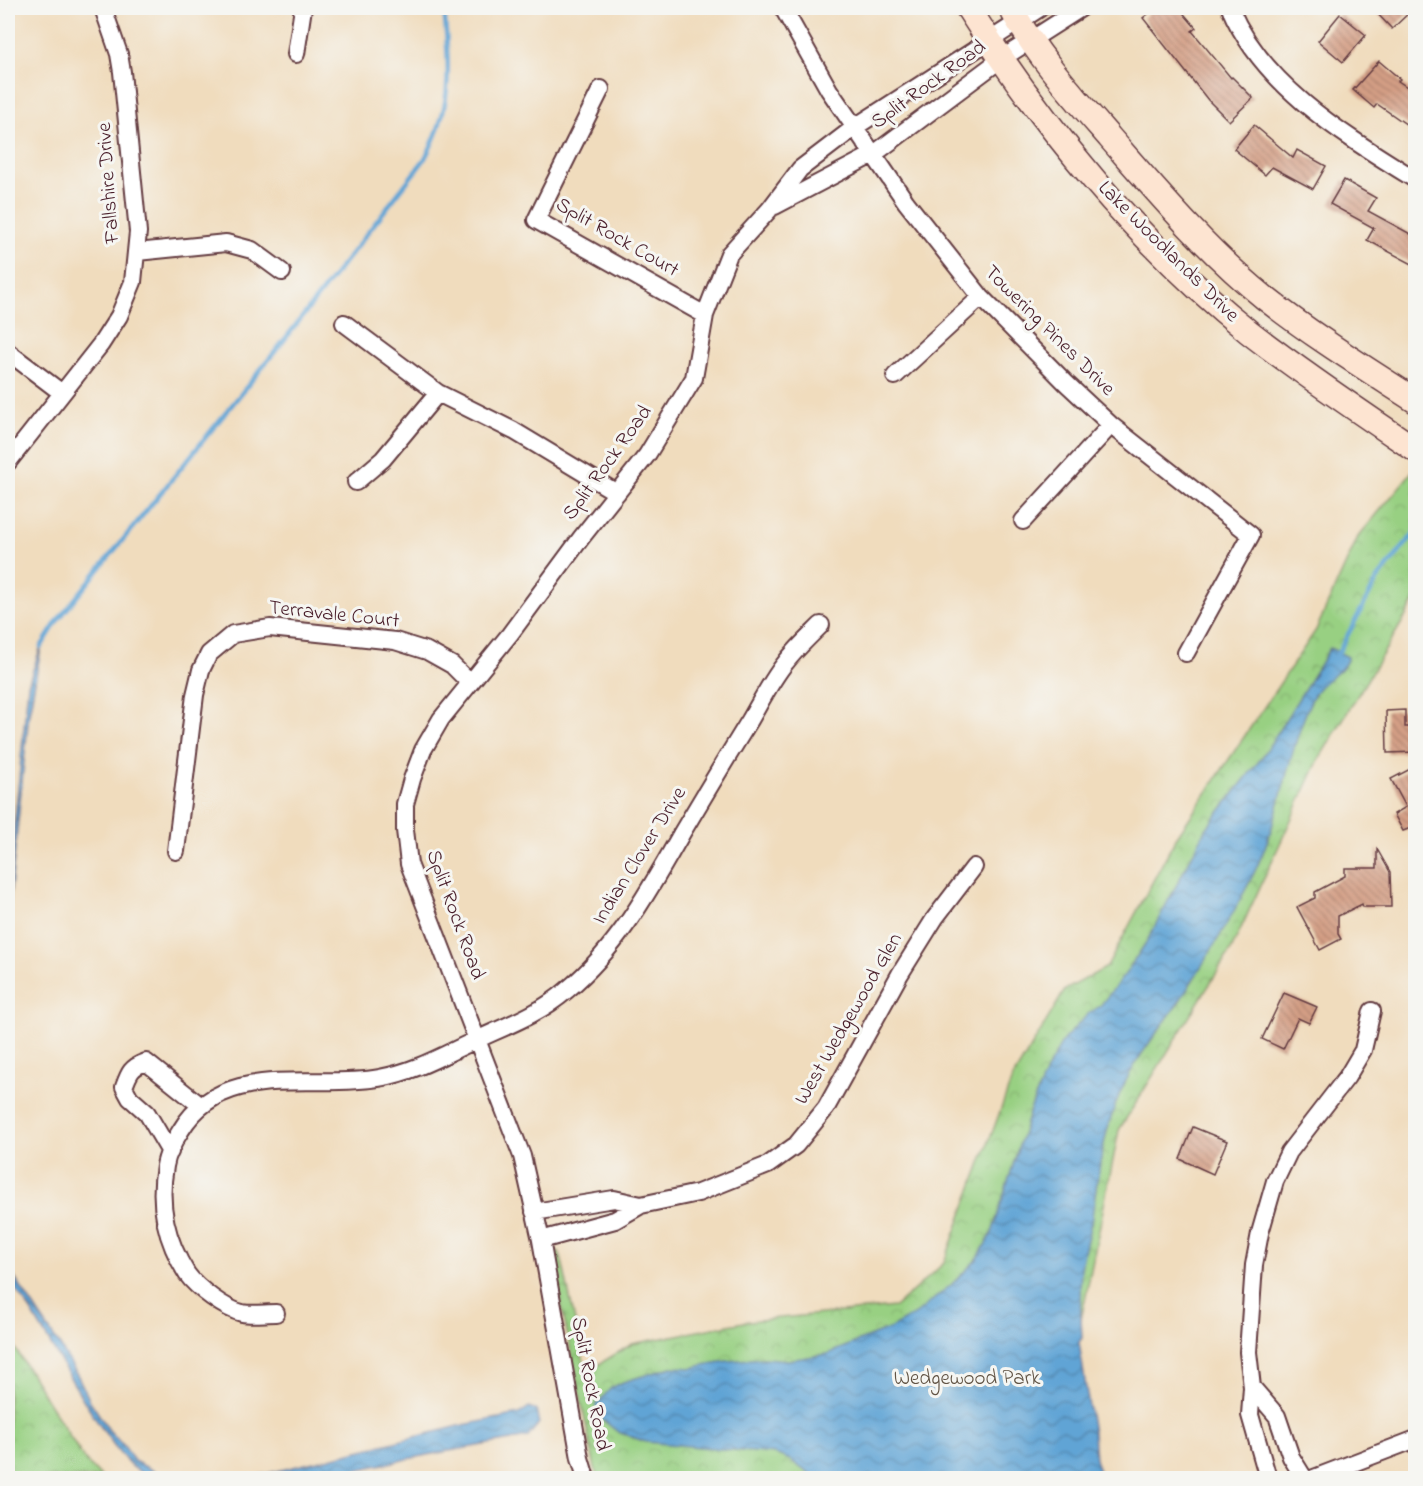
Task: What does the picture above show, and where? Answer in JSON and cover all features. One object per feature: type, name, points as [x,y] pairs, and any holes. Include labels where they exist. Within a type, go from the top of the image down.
[{"type":"main road","name":"Lake Woodlands Drive","points":[[968,8],[995,50],[1086,170],[1187,278],[1265,344],[1416,450]]},
{"type":"main road","name":"Lake Woodlands Drive","points":[[1015,14],[1032,41],[1089,115],[1162,200],[1215,253],[1265,298],[1327,343],[1416,401]]},
{"type":"street","name":"Fallshire Drive","points":[[8,462],[119,316],[133,282],[138,232],[123,72],[103,8]]},
{"type":"street","points":[[296,54],[303,8]]},
{"type":"street","name":"Towering Pines Drive","points":[[783,8],[829,90],[906,202],[981,297],[1111,425],[1251,535],[1186,653]]},
{"type":"street","name":"Split Rock Road","points":[[769,210],[874,154],[995,50],[1015,14],[1040,8]]},
{"type":"street","name":"Split Rock Road","points":[[586,1479],[578,1447],[541,1240],[522,1156],[409,864],[405,804],[412,778],[423,750],[441,719],[510,634],[581,538],[647,455],[694,378],[705,315],[729,254],[769,210],[800,169],[855,127],[995,50],[1032,41],[1081,8]]},
{"type":"street","points":[[1230,8],[1244,34],[1260,56],[1300,99],[1357,143],[1416,180]]},
{"type":"street","name":"Split Rock Court","points":[[601,89],[537,220],[705,315]]},
{"type":"street","points":[[137,252],[226,243],[252,250],[282,272]]},
{"type":"street","points":[[895,376],[981,297]]},
{"type":"street","points":[[344,323],[438,393],[514,431],[618,493]]},
{"type":"street","points":[[8,352],[62,393]]},
{"type":"street","points":[[356,482],[383,459],[438,393]]},
{"type":"street","points":[[1023,521],[1111,425]]},
{"type":"street","name":"Indian Clover Drive","points":[[276,1313],[240,1313],[212,1298],[190,1278],[174,1252],[165,1226],[162,1203],[163,1181],[166,1161],[186,1121],[213,1096],[237,1087],[260,1083],[348,1081],[379,1078],[407,1071],[514,1024],[566,991],[598,962],[643,903],[710,786],[785,663],[821,625]]},
{"type":"street","name":"Terravale Court","points":[[176,851],[195,695],[201,670],[209,654],[233,634],[270,628],[394,641],[427,651],[452,665],[470,683]]},
{"type":"street","name":"West Wedgewood Glen","points":[[541,1240],[615,1220],[641,1204],[699,1193],[768,1165],[796,1145],[826,1108],[888,994],[935,918],[974,867]]},
{"type":"street","points":[[1268,1479],[1250,1414],[1252,1387],[1248,1352],[1254,1265],[1265,1209],[1289,1152],[1347,1077],[1364,1050],[1372,1011]]},
{"type":"street","points":[[170,1152],[147,1113],[130,1098],[124,1087],[129,1071],[135,1065],[146,1062],[201,1106]]},
{"type":"street","name":"West Wedgewood Glen","points":[[534,1212],[614,1199],[641,1204]]},
{"type":"street","points":[[1252,1387],[1277,1416],[1291,1457],[1304,1479]]},
{"type":"street","points":[[1314,1479],[1416,1440]]},
{"type":"green space","name":"Wedgewood Park","points":[[1415,468],[1415,601],[1319,759],[1231,950],[1119,1130],[1064,1405],[1066,1478],[597,1478],[552,1261],[553,1250],[558,1251],[561,1256],[586,1372],[632,1344],[749,1321],[895,1307],[944,1263],[1012,1079],[1065,990],[1107,967],[1176,838],[1316,630],[1358,537]]},
{"type":"green space","points":[[8,1337],[84,1459],[102,1478],[8,1478]]},
{"type":"water","points":[[42,643],[29,714],[8,918],[8,890],[28,685]]},
{"type":"water","name":"Wedgewood Park","points":[[1330,648],[1348,657],[1343,667],[1318,689],[1311,701],[1299,733],[1263,854],[1228,922],[1199,970],[1133,1069],[1120,1093],[1109,1123],[1082,1263],[1080,1287],[1082,1338],[1079,1342],[1095,1459],[1101,1478],[815,1478],[790,1460],[775,1454],[646,1442],[618,1432],[598,1416],[596,1405],[611,1388],[672,1367],[693,1368],[727,1361],[764,1358],[789,1360],[827,1354],[891,1328],[916,1314],[952,1284],[977,1259],[992,1233],[1030,1110],[1047,1069],[1064,1039],[1088,1014],[1100,1006],[1126,973],[1147,941],[1206,829],[1263,756]]},
{"type":"water","points":[[8,1263],[12,1274],[60,1346],[109,1430],[134,1461],[168,1478],[138,1471],[128,1463],[111,1441],[86,1405],[31,1311],[13,1285],[8,1276]]},
{"type":"water","points":[[529,1407],[536,1410],[539,1423],[528,1437],[318,1478],[249,1478],[463,1425],[519,1414]]},
{"type":"building","points":[[1156,8],[1179,8],[1196,28],[1192,31],[1231,78],[1253,98],[1229,121],[1208,100],[1143,18]]},
{"type":"building","points":[[1372,8],[1414,8],[1392,29]]},
{"type":"building","points":[[1340,14],[1366,35],[1343,62],[1318,41]]},
{"type":"building","points":[[1379,61],[1400,79],[1398,81],[1416,93],[1416,131],[1377,104],[1374,108],[1353,90]]},
{"type":"building","points":[[1254,125],[1293,158],[1297,150],[1326,166],[1313,189],[1272,167],[1265,175],[1234,149]]},
{"type":"building","points":[[1344,180],[1376,198],[1368,211],[1416,237],[1416,266],[1367,240],[1374,228],[1330,204]]},
{"type":"building","points":[[1405,710],[1405,727],[1416,727],[1416,752],[1387,753],[1386,711]]},
{"type":"building","points":[[1416,766],[1416,826],[1403,831],[1394,814],[1406,807],[1391,779]]},
{"type":"building","points":[[1377,849],[1390,872],[1391,907],[1363,907],[1362,904],[1338,916],[1338,934],[1341,939],[1320,950],[1297,907],[1315,898],[1315,892],[1345,876],[1345,868],[1377,868]]},
{"type":"building","points":[[1284,993],[1317,1007],[1309,1023],[1298,1018],[1283,1049],[1262,1039]]},
{"type":"building","points":[[1193,1127],[1227,1141],[1213,1174],[1180,1159]]},
{"type":"waterway","points":[[41,647],[58,620],[278,348],[424,160],[434,140],[445,104],[448,68],[444,8]]},
{"type":"waterway","points":[[1337,655],[1377,580],[1416,531]]}]
